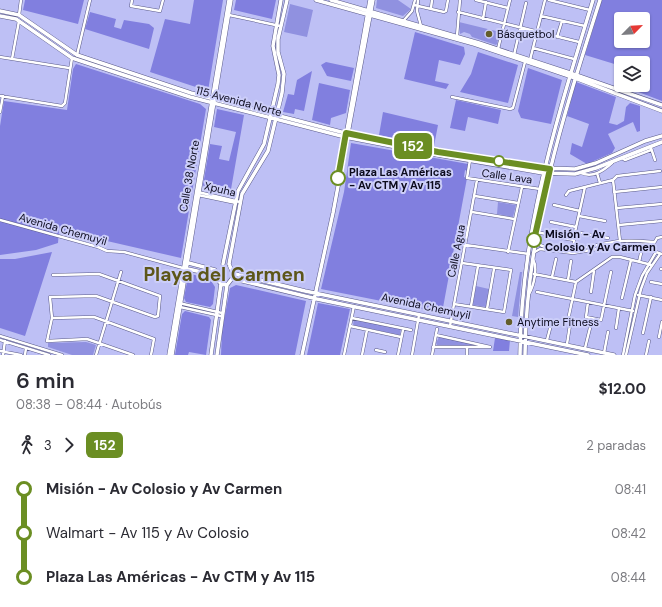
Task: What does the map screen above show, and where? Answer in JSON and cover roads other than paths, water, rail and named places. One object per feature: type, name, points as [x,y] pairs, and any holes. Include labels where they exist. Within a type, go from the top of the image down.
[{"type":"main road","name":"Calle 38 Norte","points":[[170,355],[230,0]]},
{"type":"main road","points":[[223,264],[235,202],[244,178],[262,150],[270,119],[279,75],[272,46],[281,0]]},
{"type":"main road","points":[[217,355],[221,314],[227,285],[234,279],[235,274],[229,264],[240,203],[248,182],[268,152],[276,118],[284,74],[278,47],[280,26],[287,0]]},
{"type":"main road","points":[[316,0],[404,20],[498,49],[569,75]]},
{"type":"main road","points":[[330,0],[474,44],[525,62],[575,76],[662,105]]},
{"type":"main road","points":[[301,355],[312,297],[333,213],[372,0]]},
{"type":"main road","points":[[520,355],[520,335],[528,254],[535,213],[544,170],[569,75],[593,0]]},
{"type":"main road","points":[[525,355],[525,336],[534,241],[549,171],[575,76],[600,0]]},
{"type":"main road","name":"115 Avenida Norte","points":[[0,11],[19,15],[76,55],[125,74]]},
{"type":"main road","name":"115 Avenida Norte","points":[[0,16],[19,21],[72,58],[270,119],[276,118],[347,135],[470,160],[497,165],[544,170]]},
{"type":"main road","points":[[575,76],[662,111]]},
{"type":"main road","name":"115 Avenida Norte","points":[[212,102],[271,114],[276,118]]},
{"type":"main road","name":"115 Avenida Norte","points":[[347,135],[544,170]]},
{"type":"main road","points":[[549,171],[583,168],[662,136]]},
{"type":"main road","points":[[544,170],[561,175],[581,173],[637,151],[651,148],[662,141]]},
{"type":"main road","points":[[635,146],[637,151]]},
{"type":"main road","points":[[535,213],[540,214]]},
{"type":"main road","points":[[186,262],[215,270]]},
{"type":"main road","points":[[227,285],[221,284],[214,276],[215,270],[223,264],[229,264]]},
{"type":"main road","name":"Avenida Chemuyil","points":[[185,268],[214,276]]},
{"type":"main road","name":"Avenida Chemuyil","points":[[235,274],[614,355]]},
{"type":"main road","name":"Avenida Chemuyil","points":[[234,279],[312,297],[588,355]]},
{"type":"main road","points":[[211,355],[221,284]]},
{"type":"main road","points":[[520,349],[525,349]]},
{"type":"street","points":[[19,15],[21,0]]},
{"type":"street","points":[[76,55],[90,0]]},
{"type":"street","points":[[132,0],[131,6],[160,11],[163,0]]},
{"type":"street","points":[[416,0],[421,26]]},
{"type":"street","points":[[431,8],[432,0]]},
{"type":"street","points":[[416,5],[444,12],[446,11],[448,0]]},
{"type":"street","points":[[457,36],[460,0]]},
{"type":"street","points":[[476,0],[508,8]]},
{"type":"street","points":[[498,49],[510,0]]},
{"type":"street","points":[[530,60],[545,0]]},
{"type":"street","points":[[549,0],[590,10]]},
{"type":"street","points":[[483,19],[486,2]]},
{"type":"street","points":[[514,55],[526,3]]},
{"type":"street","points":[[404,20],[416,5]]},
{"type":"street","points":[[458,12],[579,42]]},
{"type":"street","points":[[228,14],[280,26]]},
{"type":"street","points":[[541,16],[585,26]]},
{"type":"street","points":[[12,58],[19,21]]},
{"type":"street","points":[[558,37],[562,21]]},
{"type":"street","points":[[533,48],[574,59]]},
{"type":"street","points":[[0,57],[69,68]]},
{"type":"street","points":[[0,112],[2,96],[62,106],[65,103],[69,68],[72,58]]},
{"type":"street","points":[[452,97],[510,109],[513,108],[525,62]]},
{"type":"street","points":[[662,136],[662,141]]},
{"type":"street","points":[[621,158],[625,160],[651,148],[655,160]]},
{"type":"street","name":"Calle Lava","points":[[470,160],[467,178],[540,189]]},
{"type":"street","points":[[581,173],[587,176],[597,173],[614,161]]},
{"type":"street","points":[[566,195],[569,191],[613,180],[617,176],[660,171]]},
{"type":"street","points":[[597,173],[600,184]]},
{"type":"street","name":"Calle Agua","points":[[450,326],[477,180]]},
{"type":"street","points":[[613,180],[620,245]]},
{"type":"street","points":[[508,252],[522,187]]},
{"type":"street","points":[[573,253],[575,232],[585,187]]},
{"type":"street","points":[[614,192],[662,188]]},
{"type":"street","name":"Xpuha","points":[[197,194],[240,203]]},
{"type":"street","points":[[475,196],[518,204]]},
{"type":"street","points":[[616,208],[662,204]]},
{"type":"street","points":[[554,205],[580,211]]},
{"type":"street","points":[[472,212],[514,219]]},
{"type":"street","points":[[579,216],[605,221]]},
{"type":"street","name":"Avenida Chemuyil","points":[[0,220],[98,247],[107,252],[124,252],[185,268]]},
{"type":"street","points":[[619,226],[662,221]]},
{"type":"street","points":[[551,222],[576,227]]},
{"type":"street","points":[[536,232],[552,235]]},
{"type":"street","points":[[575,232],[608,238]]},
{"type":"street","points":[[651,264],[656,252],[654,244],[657,238],[662,236]]},
{"type":"street","points":[[558,237],[574,240]]},
{"type":"street","points":[[534,241],[541,246],[573,250],[620,241],[654,244]]},
{"type":"street","points":[[459,244],[533,256]]},
{"type":"street","points":[[529,295],[532,289],[534,274],[533,256],[540,249],[573,253],[620,245],[654,244]]},
{"type":"street","points":[[639,262],[642,249]]},
{"type":"street","points":[[626,355],[642,276],[661,254],[656,252]]},
{"type":"street","points":[[568,320],[576,282],[612,257],[651,264]]},
{"type":"street","points":[[552,277],[556,259]]},
{"type":"street","points":[[622,298],[631,260]]},
{"type":"street","points":[[568,280],[571,261]]},
{"type":"street","points":[[454,304],[504,312],[511,270],[494,269],[462,263]]},
{"type":"street","points":[[471,306],[478,266]]},
{"type":"street","points":[[487,310],[494,269]]},
{"type":"street","points":[[591,292],[594,270]]},
{"type":"street","points":[[96,355],[121,272]]},
{"type":"street","points":[[588,302],[586,317],[601,320],[611,272]]},
{"type":"street","points":[[53,275],[92,274],[119,281],[160,296],[158,316],[155,317],[96,296],[50,298],[52,318],[47,341],[87,339],[133,355]]},
{"type":"street","points":[[534,274],[576,282]]},
{"type":"street","points":[[651,282],[662,284]]},
{"type":"street","points":[[537,292],[634,311]]},
{"type":"street","points":[[637,295],[662,300]]},
{"type":"street","points":[[644,333],[651,298]]},
{"type":"street","points":[[179,305],[221,314]]},
{"type":"street","points":[[344,355],[354,306]]},
{"type":"street","points":[[616,328],[619,308]]},
{"type":"street","points":[[623,355],[634,311]]},
{"type":"street","points":[[412,355],[419,314]]},
{"type":"street","points":[[52,318],[94,318],[154,339],[151,355]]},
{"type":"street","points":[[352,318],[402,328],[403,330],[411,330]]},
{"type":"street","points":[[547,340],[552,321]]},
{"type":"street","points":[[659,337],[662,322]]},
{"type":"street","points":[[567,344],[570,325]]},
{"type":"street","points":[[350,326],[401,337]]},
{"type":"street","points":[[586,348],[590,328]]},
{"type":"street","points":[[432,355],[437,329]]},
{"type":"street","points":[[362,355],[367,330]]},
{"type":"street","points":[[398,355],[403,330]]},
{"type":"street","points":[[604,353],[608,332]]},
{"type":"street","points":[[433,347],[490,347],[436,335]]},
{"type":"street","points":[[0,336],[48,354]]},
{"type":"street","points":[[0,340],[48,354],[62,355]]},
{"type":"street","points":[[5,341],[2,352],[21,355]]},
{"type":"street","points":[[646,355],[649,341]]},
{"type":"street","points":[[25,355],[26,348]]},
{"type":"street","points":[[467,348],[467,355]]},
{"type":"street","points":[[376,350],[385,352]]},
{"type":"street","points":[[379,355],[380,351]]},
{"type":"place","name":"Básquetbol","points":[[489,34]]},
{"type":"place","name":"Plaza Las Américas - Av CTM y Av 115","points":[[338,178]]},
{"type":"place","name":"Misión - Av Colosio y Av Carmen","points":[[534,240]]},
{"type":"place","name":"Anytime Fitness","points":[[509,322]]},
{"type":"district","name":"Playa del Carmen","points":[[224,274]]}]
